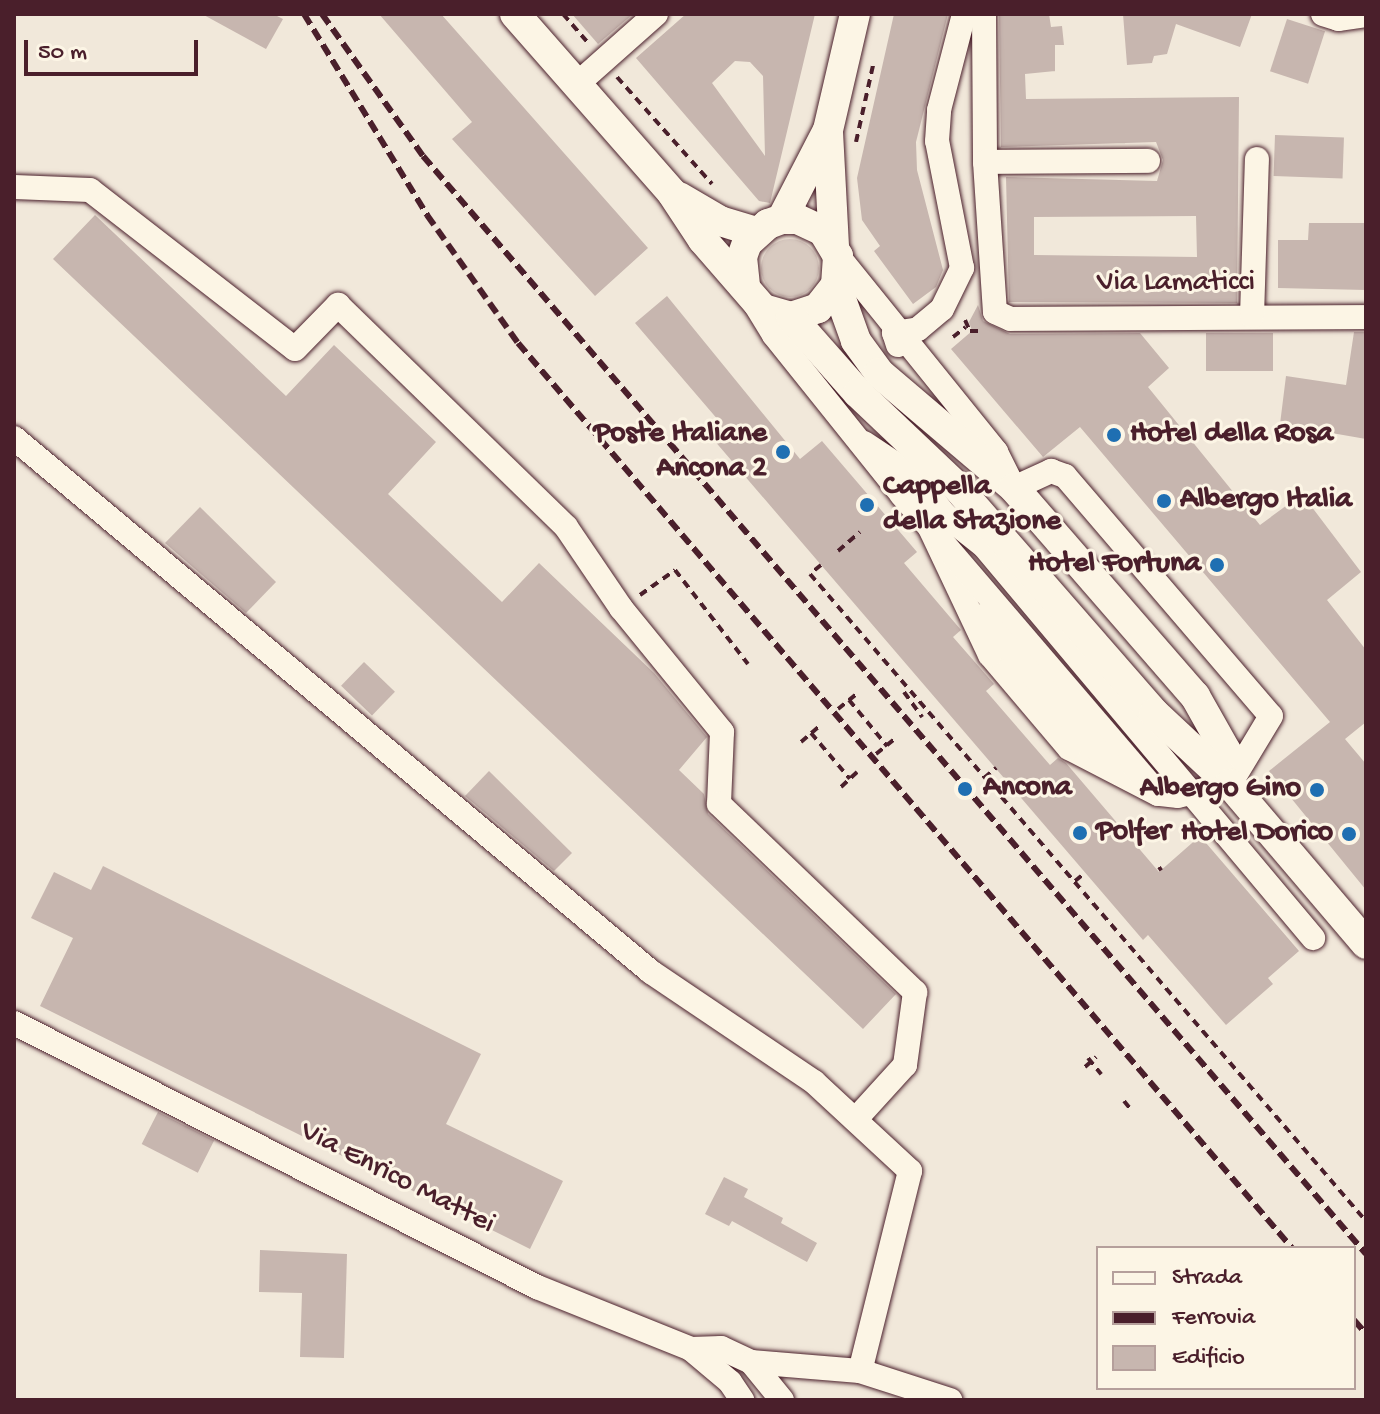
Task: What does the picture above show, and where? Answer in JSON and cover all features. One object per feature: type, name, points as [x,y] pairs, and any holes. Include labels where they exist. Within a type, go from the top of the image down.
[{"type":"main road","points":[[515,14],[672,193],[703,240],[749,292],[776,315],[791,317],[818,308],[836,262]]},
{"type":"main road","points":[[855,14],[828,130],[836,262],[865,356],[957,442],[1014,488],[1206,711],[1229,758],[1230,784]]},
{"type":"main road","points":[[749,292],[742,257],[769,226],[828,130]]},
{"type":"main road","points":[[672,193],[720,221],[769,226],[811,223],[836,262]]},
{"type":"main road","points":[[791,317],[858,393],[947,514],[1230,784],[1366,944]]},
{"type":"street","points":[[576,85],[656,14]]},
{"type":"street","points":[[894,333],[918,329],[942,309],[962,268],[937,141],[939,110],[964,14]]},
{"type":"street","points":[[984,14],[985,162],[1148,161]]},
{"type":"street","points":[[1323,14],[1338,19],[1366,15]]},
{"type":"street","points":[[1252,316],[1257,159]]},
{"type":"street","name":"Via Lamaticci","points":[[985,162],[992,305],[1011,319],[1366,317]]},
{"type":"street","points":[[14,187],[90,190],[295,349],[338,305],[566,527],[621,608],[722,732],[719,804],[915,992],[905,1065],[855,1120]]},
{"type":"street","points":[[836,262],[996,452],[1014,488],[1051,471],[1065,476],[1271,716],[1230,784],[1193,794],[1158,794],[1069,748],[990,655],[966,599],[947,514]]},
{"type":"street","points":[[749,292],[774,335],[864,443],[984,546],[1313,938]]},
{"type":"street","points":[[894,333],[908,368],[957,442]]},
{"type":"street","points":[[14,438],[651,972],[814,1082],[910,1171],[860,1371]]},
{"type":"street","points":[[947,514],[1054,686],[1121,777]]},
{"type":"street","points":[[966,599],[1158,794]]},
{"type":"street","name":"Via Enrico Mattei","points":[[14,1023],[537,1287],[691,1349],[730,1382],[742,1400]]},
{"type":"street","points":[[691,1349],[721,1348],[751,1362],[860,1371],[950,1400]]},
{"type":"street","points":[[751,1362],[782,1400]]},
{"type":"path","points":[[563,14],[722,196]]},
{"type":"path","points":[[854,152],[877,45]]},
{"type":"path","points":[[966,318],[966,327]]},
{"type":"path","points":[[966,327],[973,331]]},
{"type":"path","points":[[953,337],[966,327]]},
{"type":"path","points":[[838,551],[860,532]]},
{"type":"path","points":[[821,565],[810,574],[1366,1221]]},
{"type":"path","points":[[621,608],[675,570],[748,664]]},
{"type":"path","points":[[904,692],[922,717]]},
{"type":"path","points":[[838,709],[858,693]]},
{"type":"path","points":[[849,700],[887,746]]},
{"type":"path","points":[[917,721],[928,712]]},
{"type":"path","points":[[801,742],[818,727]]},
{"type":"path","points":[[811,733],[850,779]]},
{"type":"path","points":[[876,754],[896,738]]},
{"type":"path","points":[[984,778],[996,768]]},
{"type":"path","points":[[841,787],[857,772]]},
{"type":"path","points":[[1074,882],[1085,873]]},
{"type":"path","points":[[1085,1067],[1089,1060],[1096,1057]]},
{"type":"path","points":[[1124,1101],[1132,1111]]},
{"type":"shaded area","points":[[790,239],[810,248],[819,268],[810,288],[790,297],[770,288],[761,268],[770,248]]},
{"type":"building","points":[[202,14],[273,14],[283,19],[266,49]]},
{"type":"building","points":[[379,14],[441,14],[648,248],[595,296],[452,139],[472,122]]},
{"type":"building","points":[[572,14],[633,14],[598,44]]},
{"type":"building","points":[[686,14],[815,14],[770,203],[759,201],[636,58]],"holes":[[[735,61],[750,62],[763,76],[765,156],[712,83]]]},
{"type":"building","points":[[894,14],[948,14],[916,142],[917,170],[943,270],[936,287],[913,304],[874,251],[880,246],[862,220],[857,178]]},
{"type":"building","points":[[999,14],[1049,14],[1051,27],[1062,26],[1064,45],[1055,45],[1055,71],[1025,74],[1026,99],[1239,97],[1237,303],[1009,302],[1006,177],[1157,181],[1163,160],[1156,142],[1001,147]],"holes":[[[1196,216],[1197,257],[1034,255],[1034,217]]]},
{"type":"building","points":[[1123,14],[1252,14],[1240,47],[1176,24],[1167,54],[1154,56],[1152,63],[1127,65]]},
{"type":"building","points":[[1287,19],[1325,31],[1308,84],[1270,71]]},
{"type":"building","points":[[1275,135],[1344,137],[1343,178],[1274,176]]},
{"type":"building","points":[[95,215],[286,396],[334,345],[436,442],[388,494],[502,602],[539,563],[654,673],[707,737],[679,770],[704,794],[708,814],[896,994],[863,1029],[53,259]]},
{"type":"building","points":[[1309,223],[1366,223],[1366,290],[1278,288],[1278,240],[1308,240]]},
{"type":"building","points":[[667,296],[800,459],[822,441],[917,552],[904,563],[961,630],[953,637],[994,684],[986,691],[1050,765],[1058,758],[1066,763],[1159,872],[1200,836],[1299,951],[1268,978],[1273,984],[1226,1025],[1148,935],[1143,940],[707,432],[719,421],[635,323]]},
{"type":"building","points":[[978,305],[983,321],[1010,334],[1140,333],[1169,368],[1148,387],[1260,525],[1302,494],[1361,572],[1327,600],[1366,650],[1366,722],[1345,739],[1366,764],[1366,890],[1269,771],[1330,722],[1080,427],[1043,457],[951,349],[972,331],[969,322]]},
{"type":"building","points":[[1354,332],[1366,332],[1366,439],[1280,424],[1286,376],[1346,385]]},
{"type":"building","points":[[1206,333],[1273,333],[1273,371],[1206,371]]},
{"type":"building","points":[[200,507],[276,582],[246,613],[165,543]]},
{"type":"building","points":[[364,662],[395,692],[372,716],[341,686]]},
{"type":"building","points":[[489,771],[572,853],[554,871],[465,796]]},
{"type":"building","points":[[103,866],[481,1054],[446,1124],[563,1181],[530,1249],[40,1006],[73,938],[31,918],[54,872],[91,890]]},
{"type":"building","points":[[158,1112],[214,1141],[198,1173],[142,1144]]},
{"type":"building","points":[[724,1177],[748,1189],[744,1197],[783,1218],[781,1223],[817,1243],[807,1262],[732,1221],[729,1226],[705,1214]]},
{"type":"building","points":[[260,1250],[347,1254],[344,1358],[300,1357],[302,1293],[259,1292]]},
{"type":"railway","points":[[304,14],[427,215],[518,343],[1290,1246]]},
{"type":"railway","points":[[322,14],[423,156],[1366,1254]]},
{"type":"railway","points":[[1356,1322],[1366,1334]]},
{"type":"place","name":"Hotel della Rosa","points":[[1114,435]]},
{"type":"place","name":"Poste Italiane Ancona 2","points":[[783,452]]},
{"type":"place","name":"Albergo Italia","points":[[1164,501]]},
{"type":"place","name":"Cappella della Stazione","points":[[867,505]]},
{"type":"place","name":"Hotel Fortuna","points":[[1217,565]]},
{"type":"place","name":"Ancona","points":[[965,789]]},
{"type":"place","name":"Albergo Gino","points":[[1317,790]]},
{"type":"place","name":"Polfer","points":[[1080,833]]},
{"type":"place","name":"Hotel Dorico","points":[[1349,834]]}]
